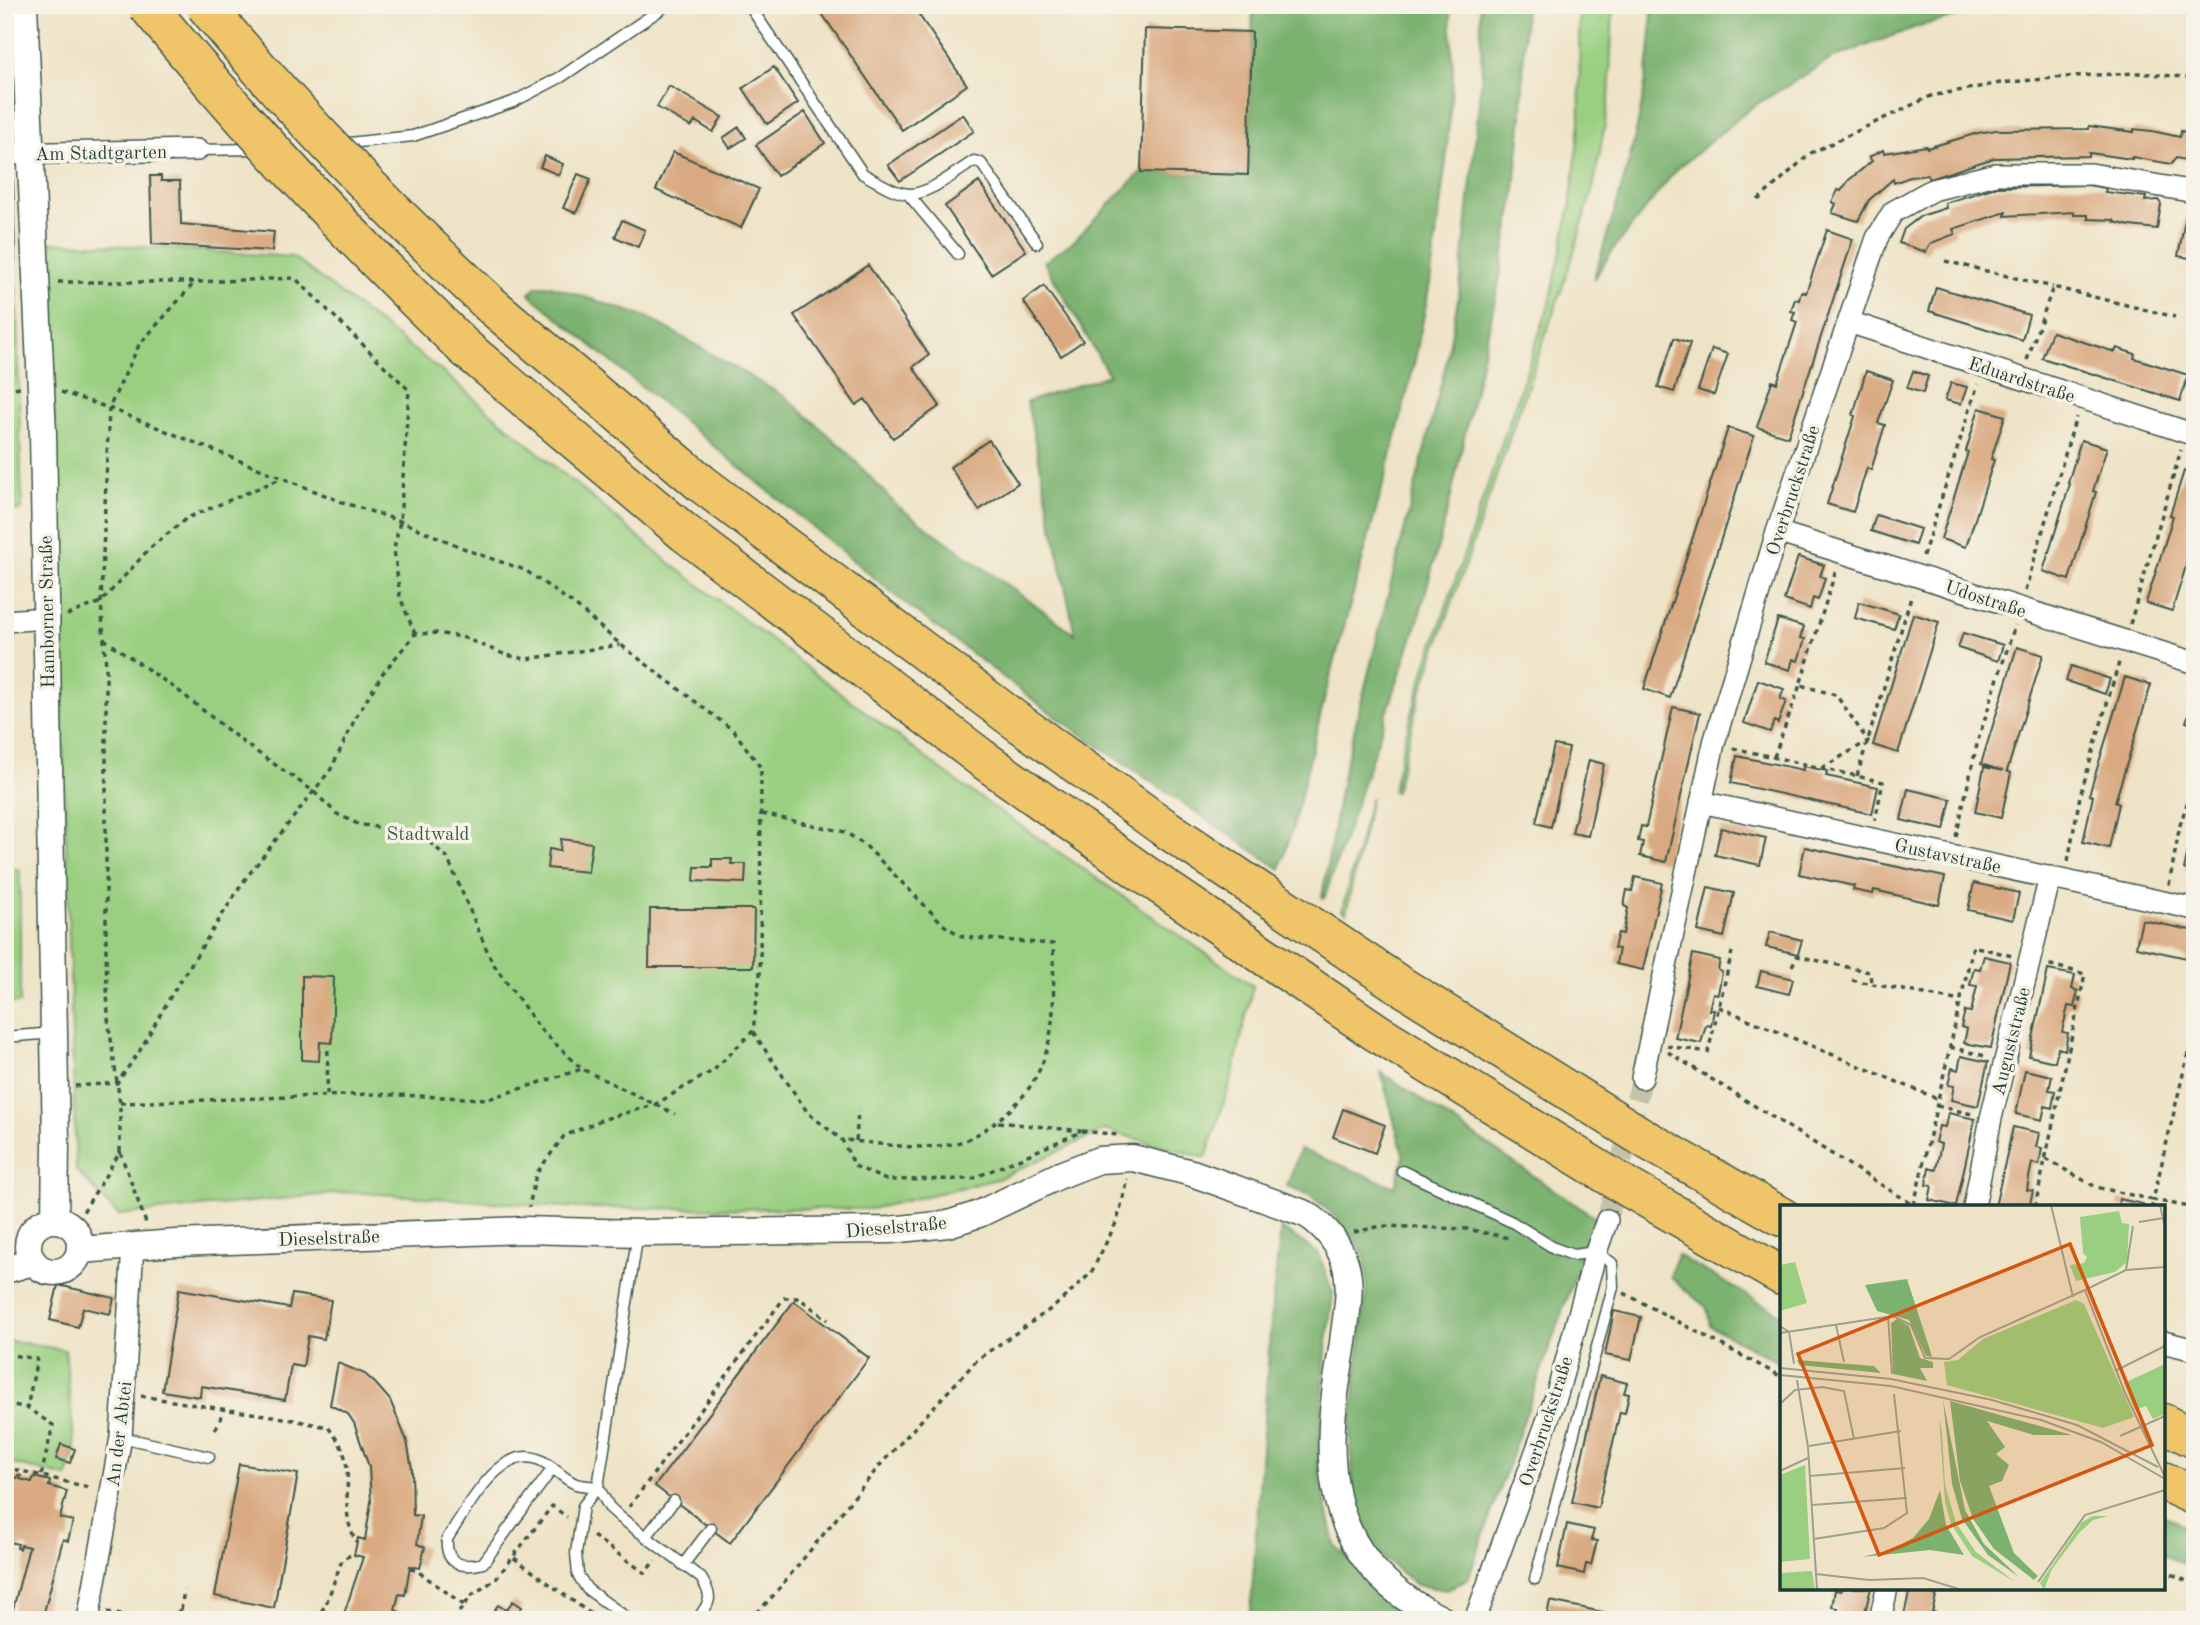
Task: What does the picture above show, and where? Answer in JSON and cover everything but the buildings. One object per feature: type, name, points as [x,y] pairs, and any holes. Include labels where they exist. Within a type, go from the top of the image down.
[{"type":"highway","points":[[147,5],[197,67],[376,261],[465,348],[685,533],[980,757],[1144,874],[1376,1032],[1629,1188],[1780,1275]]},
{"type":"highway","points":[[205,5],[343,160],[414,232],[491,305],[701,483],[1011,718],[1162,826],[1395,982],[1647,1140],[1780,1216]]},
{"type":"highway","points":[[2165,1424],[2195,1439]]},
{"type":"highway","points":[[2165,1482],[2195,1496]]},
{"type":"street","name":"Hamborner Straße","points":[[24,5],[18,153],[37,281],[43,434],[55,1088],[69,1232]]},
{"type":"street","name":"Am Stadtgarten","points":[[18,153],[197,150]]},
{"type":"street","name":"Overbruckstraße","points":[[1642,1078],[1714,743],[1777,532],[1877,238],[1893,212],[1932,190],[1996,174],[2091,174],[2195,192]]},
{"type":"street","name":"Eduardstraße","points":[[1849,322],[2195,435]]},
{"type":"street","name":"Udostraße","points":[[1777,532],[2195,663]]},
{"type":"street","points":[[5,621],[46,618]]},
{"type":"street","name":"Gustavstraße","points":[[1700,802],[2195,909]]},
{"type":"street","name":"Auguststraße","points":[[1974,1205],[1991,1118],[2050,877]]},
{"type":"street","name":"Dieselstraße","points":[[69,1232],[143,1246],[524,1230],[638,1233],[890,1230],[948,1224],[979,1214],[1060,1175],[1099,1160],[1133,1158],[1192,1173],[1286,1206],[1319,1222],[1344,1259],[1349,1293],[1332,1425],[1332,1467],[1338,1507],[1357,1550],[1376,1572],[1406,1598],[1443,1620]]},
{"type":"street","name":"Overbruckstraße","points":[[1475,1620],[1557,1394],[1607,1220]]},
{"type":"street","points":[[40,1223],[69,1232],[77,1259],[70,1267],[51,1272],[41,1269],[33,1262],[28,1248],[30,1234],[40,1223]]},
{"type":"street","name":"An der Abtei","points":[[90,1614],[121,1437],[143,1246]]},
{"type":"street","points":[[5,1270],[33,1262]]},
{"type":"street","points":[[2165,1342],[2195,1350]]},
{"type":"street","points":[[1880,1620],[1887,1590]]},
{"type":"lane","points":[[321,146],[414,136],[513,102],[561,77],[667,5]]},
{"type":"lane","points":[[749,5],[863,174],[890,188],[908,194],[919,193],[974,161],[981,163],[1037,243]]},
{"type":"lane","points":[[197,150],[280,149]]},
{"type":"lane","points":[[908,194],[958,254]]},
{"type":"lane","points":[[5,1037],[54,1032]]},
{"type":"lane","points":[[1402,1171],[1512,1222],[1554,1248],[1573,1255],[1596,1252],[1612,1263],[1613,1287],[1535,1579]]},
{"type":"lane","points":[[631,1620],[587,1588],[578,1575],[576,1553],[583,1506],[598,1486],[638,1233]]},
{"type":"lane","points":[[121,1437],[209,1457]]},
{"type":"lane","points":[[553,1468],[483,1563],[468,1568],[455,1562],[446,1549],[446,1539],[491,1475],[502,1464],[532,1457],[553,1468],[576,1484],[598,1486]]},
{"type":"lane","points":[[598,1486],[609,1507],[621,1518],[702,1578],[710,1592],[709,1604],[697,1620]]},
{"type":"lane","points":[[646,1537],[674,1500]]},
{"type":"lane","points":[[683,1565],[711,1528]]},
{"type":"path","points":[[1758,200],[1811,153],[1931,96],[2000,83],[2076,76],[2138,73],[2195,78]]},
{"type":"path","points":[[1945,261],[2175,317]]},
{"type":"path","points":[[37,281],[195,282],[295,278],[409,390],[400,521],[394,549],[400,597],[415,634]]},
{"type":"path","points":[[143,1246],[120,1152],[121,1103],[108,1018],[104,639],[101,603],[109,408],[139,345],[195,282]]},
{"type":"path","points":[[2020,379],[2053,287]]},
{"type":"path","points":[[40,385],[109,408],[342,502],[400,521],[525,570],[575,605],[621,645],[734,731],[761,768],[760,974],[753,1031],[714,1070],[654,1105],[601,1120],[564,1136],[536,1174],[524,1230]]},
{"type":"path","points":[[46,618],[75,614],[101,603],[150,548],[187,518],[282,478]]},
{"type":"path","points":[[1774,757],[1800,685],[1841,552]]},
{"type":"path","points":[[117,1083],[139,1052],[172,994],[243,882],[331,769],[356,717],[383,673],[415,634],[436,633],[462,637],[506,655],[527,659],[621,645]]},
{"type":"path","points":[[104,639],[313,791],[337,814],[358,824],[421,835],[447,857],[492,962],[540,1029],[582,1069],[675,1114]]},
{"type":"path","points":[[1800,685],[1836,695],[1868,741],[1822,768]]},
{"type":"path","points":[[1714,743],[1883,782],[1871,838]]},
{"type":"path","points":[[2165,902],[2180,825],[2195,779]]},
{"type":"path","points":[[762,814],[845,832],[865,845],[945,926],[963,937],[1053,944],[1054,1014],[1046,1060],[1018,1105],[996,1122],[958,1143],[905,1148],[842,1140]]},
{"type":"path","points":[[1915,1205],[1973,946],[2085,974],[2035,1205]]},
{"type":"path","points":[[1732,952],[1707,1052],[1658,1044],[1673,1056],[1913,1205]]},
{"type":"path","points":[[1792,965],[1797,956],[1870,972],[1871,983]]},
{"type":"path","points":[[1852,980],[1961,1001]]},
{"type":"path","points":[[1719,1007],[1938,1099]]},
{"type":"path","points":[[2152,1205],[2195,1024]]},
{"type":"path","points":[[753,1031],[808,1113],[842,1140],[855,1166],[886,1180],[972,1179],[1083,1131]]},
{"type":"path","points":[[327,1095],[328,1047]]},
{"type":"path","points":[[1950,1047],[2005,1061]]},
{"type":"path","points":[[121,1103],[374,1094],[488,1099],[582,1069]]},
{"type":"path","points":[[55,1088],[117,1083]]},
{"type":"path","points":[[1937,1106],[1991,1118]]},
{"type":"path","points":[[856,1141],[858,1110]]},
{"type":"path","points":[[751,1620],[881,1464],[978,1359],[1055,1306],[1091,1273],[1117,1221],[1133,1158],[1119,1135],[996,1122]]},
{"type":"path","points":[[69,1232],[120,1152]]},
{"type":"path","points":[[2046,1160],[2096,1187],[2195,1208]]},
{"type":"path","points":[[1332,1238],[1382,1226],[1467,1229],[1554,1248]]},
{"type":"path","points":[[1613,1287],[1780,1376]]},
{"type":"path","points":[[621,1518],[784,1298],[799,1298],[828,1320]]},
{"type":"path","points":[[5,1354],[37,1359],[27,1408]]},
{"type":"path","points":[[124,1393],[328,1427],[341,1446],[347,1473],[346,1510],[349,1530],[357,1543]]},
{"type":"path","points":[[5,1403],[27,1408],[52,1425],[41,1476]]},
{"type":"path","points":[[215,1429],[222,1409]]},
{"type":"path","points":[[5,1467],[111,1492]]},
{"type":"path","points":[[453,1620],[472,1595],[496,1579],[514,1559],[552,1506],[645,1573],[657,1559]]},
{"type":"path","points":[[316,1620],[326,1604],[342,1560],[354,1553]]},
{"type":"path","points":[[514,1559],[599,1620]]},
{"type":"path","points":[[410,1569],[416,1570],[464,1605]]},
{"type":"path","points":[[2165,1571],[2195,1586]]},
{"type":"path","points":[[181,1610],[184,1590]]},
{"type":"path","points":[[159,1620],[181,1610]]},
{"type":"path","points":[[181,1610],[190,1620]]},
{"type":"path","points":[[90,1614],[146,1620]]},
{"type":"green space","points":[[1253,5],[1450,5],[1453,74],[1446,161],[1430,283],[1415,360],[1280,869],[1059,719],[906,604],[529,294],[536,286],[551,286],[649,318],[787,398],[843,448],[896,505],[1075,634],[1027,402],[1109,375],[1044,262],[1075,240],[1141,172],[1248,175]]},
{"type":"green space","points":[[1480,5],[1525,5],[1522,115],[1514,198],[1498,287],[1448,509],[1417,624],[1324,899],[1322,897],[1342,779],[1446,364],[1460,288],[1482,73]]},
{"type":"green space","points":[[1579,5],[1613,5],[1609,101],[1594,184],[1571,262],[1420,695],[1395,792],[1392,792],[1425,669],[1550,302],[1570,209],[1580,123]]},
{"type":"green space","points":[[1652,5],[2006,5],[1919,26],[1833,58],[1752,107],[1676,170],[1613,250],[1593,280],[1624,179],[1641,110]]},
{"type":"green space","name":"Stadtwald","points":[[48,242],[293,257],[445,374],[666,560],[960,784],[1253,986],[1233,1073],[1206,1158],[1105,1130],[997,1179],[871,1209],[578,1208],[351,1192],[118,1215],[76,1170]]},
{"type":"green space","points":[[5,286],[16,287],[22,510],[5,511]]},
{"type":"green space","points":[[1371,797],[1346,913],[1342,910]]},
{"type":"green space","points":[[5,869],[20,869],[20,1003],[5,1003]]},
{"type":"green space","points":[[1381,1072],[1595,1218],[1468,1579],[1446,1590],[1417,1585],[1377,1553],[1354,1505],[1350,1428],[1367,1283],[1365,1255],[1336,1217],[1310,1195],[1287,1186],[1300,1149],[1395,1187],[1404,1157]]},
{"type":"green space","points":[[1281,1228],[1319,1254],[1333,1294],[1326,1349],[1318,1467],[1335,1545],[1405,1620],[1250,1620],[1272,1306]]},
{"type":"green space","points":[[1677,1255],[1780,1314],[1780,1363],[1710,1326],[1707,1308],[1670,1277]]},
{"type":"green space","points":[[5,1340],[65,1350],[75,1449],[67,1477],[5,1462]]},
{"type":"green space","points":[[2165,1516],[2195,1531],[2195,1569],[2165,1556]]},
{"type":"tunnel","points":[[1607,1220],[1642,1078]]}]
